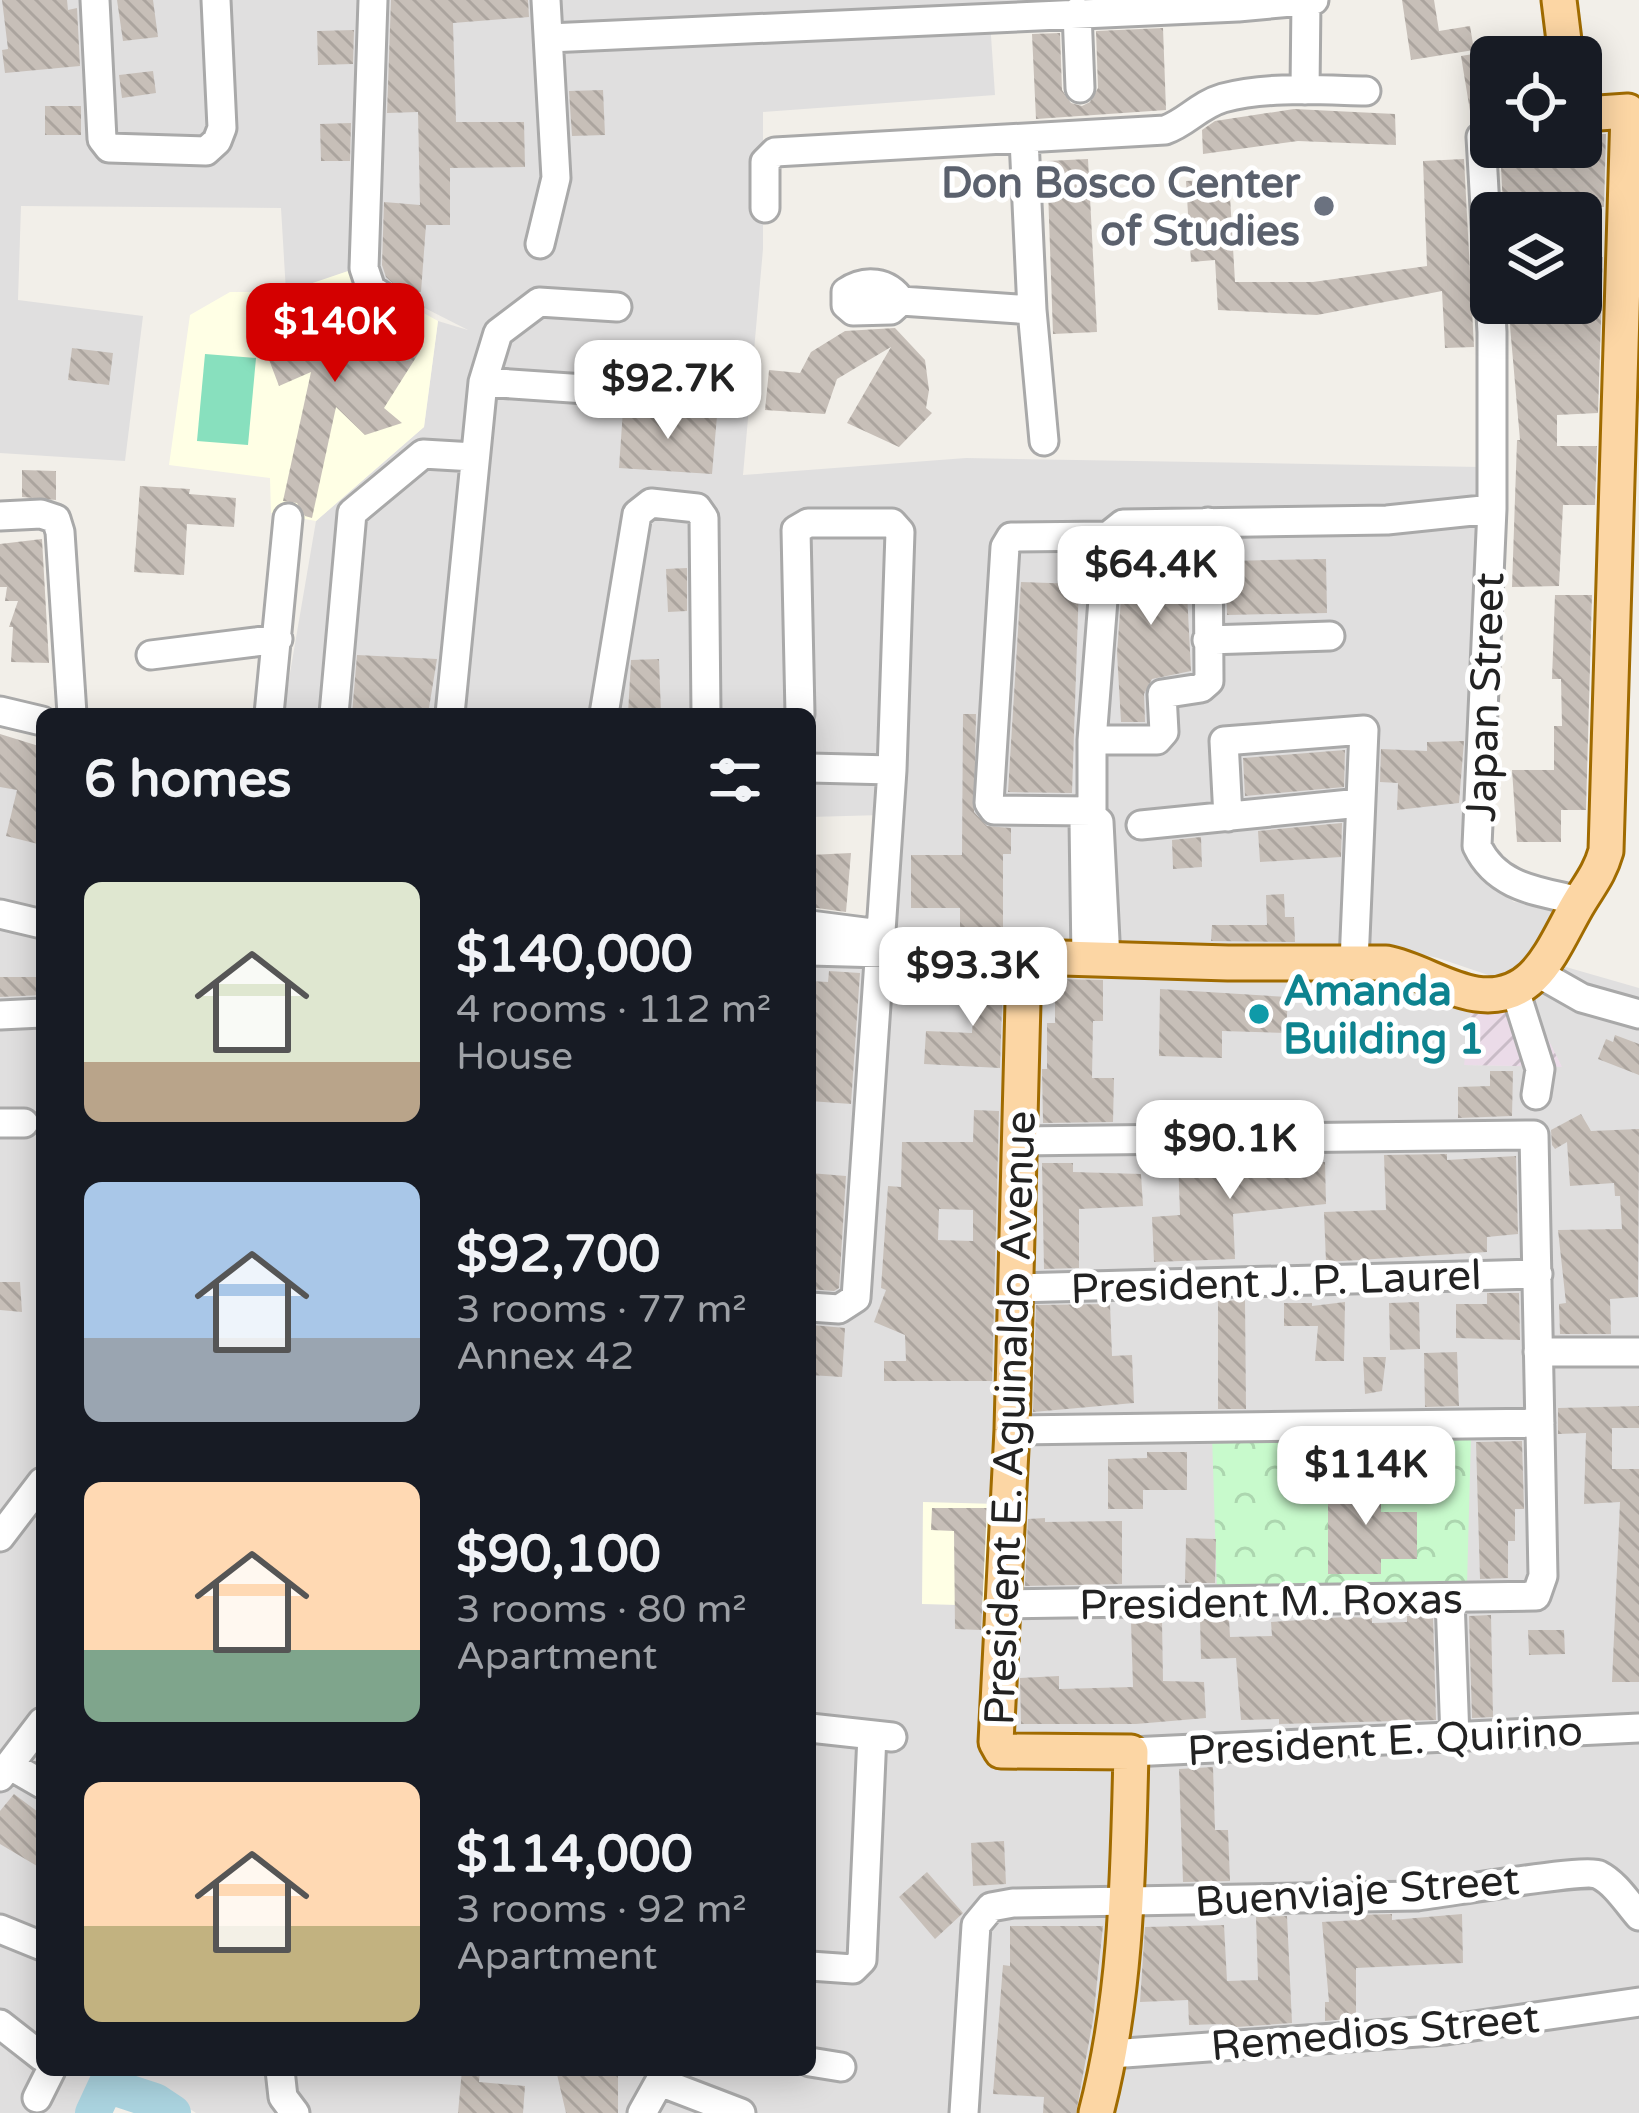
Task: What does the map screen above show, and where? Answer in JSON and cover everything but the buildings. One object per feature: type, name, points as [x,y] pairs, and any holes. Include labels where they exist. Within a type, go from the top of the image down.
[{"type":"main road","points":[[1559,0],[1563,36]]},
{"type":"main road","points":[[1029,956],[1354,962],[1408,967],[1474,994],[1526,982],[1553,956],[1580,901],[1599,875],[1606,851],[1633,110],[1602,111]]},
{"type":"main road","name":"President E. Aguinaldo Avenue","points":[[1029,956],[1024,963],[1005,1604],[996,1742],[987,1752],[1131,1752]]},
{"type":"main road","points":[[1096,2113],[1111,2054],[1127,1904],[1131,1752]]},
{"type":"street","points":[[95,0],[102,139],[109,148],[206,151],[222,128],[216,0]]},
{"type":"street","points":[[373,0],[364,273],[371,289],[383,297]]},
{"type":"street","points":[[540,244],[556,178],[546,0]]},
{"type":"street","points":[[549,38],[1077,12],[1133,4],[1238,7],[1308,0],[1305,90]]},
{"type":"street","points":[[1077,12],[1080,88]]},
{"type":"street","points":[[765,208],[766,162],[775,152],[1165,130],[1178,126],[1199,107],[1226,97],[1305,90],[1366,91]]},
{"type":"street","points":[[1024,139],[1044,441]]},
{"type":"street","name":"Japan Street","points":[[1489,168],[1492,509],[1478,847],[1487,867],[1504,880],[1580,901]]},
{"type":"street","points":[[901,301],[1032,310]]},
{"type":"street","points":[[451,708],[483,382],[498,333],[539,302],[617,307]]},
{"type":"street","points":[[483,382],[718,398]]},
{"type":"street","points":[[335,708],[352,513],[423,454],[474,457]]},
{"type":"street","points":[[605,708],[637,514],[651,503],[697,508],[704,518],[706,708]]},
{"type":"street","points":[[1092,813],[994,810],[988,803],[1011,537],[1108,536],[1123,524],[1387,520],[1492,509]]},
{"type":"street","points":[[0,516],[50,515],[61,532],[72,708]]},
{"type":"street","points":[[270,708],[288,518]]},
{"type":"street","points":[[1092,740],[1161,737],[1162,694],[1201,688],[1209,681],[1208,522]]},
{"type":"street","points":[[800,708],[796,530],[808,523],[892,523],[900,532],[892,770],[856,1298],[839,1309],[816,1307]]},
{"type":"street","points":[[1096,959],[1094,875],[1099,822],[1092,813],[1092,740],[1108,536]]},
{"type":"street","points":[[1208,640],[1330,636]]},
{"type":"street","points":[[151,655],[278,639]]},
{"type":"street","points":[[0,711],[36,720]]},
{"type":"street","points":[[1228,817],[1224,742],[1364,730],[1354,962]]},
{"type":"street","points":[[816,768],[892,770]]},
{"type":"street","points":[[1142,826],[1360,803]]},
{"type":"street","points":[[0,914],[36,923]]},
{"type":"street","points":[[816,927],[879,943],[1029,956]]},
{"type":"street","points":[[816,950],[879,943]]},
{"type":"street","points":[[1536,1095],[1540,1069],[1526,982],[1639,1015]]},
{"type":"street","points":[[0,1015],[36,1013]]},
{"type":"street","points":[[1012,1430],[1540,1423],[1536,1139],[1530,1132],[1018,1142]]},
{"type":"street","name":"President J. P. Laurel","points":[[1015,1288],[1538,1274]]},
{"type":"street","points":[[1538,1352],[1639,1352]]},
{"type":"street","name":"President M. Roxas","points":[[1005,1604],[1536,1596],[1543,1576],[1540,1423]]},
{"type":"street","points":[[0,1537],[36,1490]]},
{"type":"street","points":[[1450,1598],[1455,1739]]},
{"type":"street","name":"President E. Quirino","points":[[1131,1752],[1639,1728]]},
{"type":"street","points":[[816,1729],[882,1736],[862,1960],[853,1969],[816,1966]]},
{"type":"street","points":[[36,1730],[5,1771],[36,1782]]},
{"type":"street","name":"Buenviaje Street","points":[[964,2113],[976,1925],[991,1907],[1417,1896],[1586,1871],[1610,1883],[1639,1916]]},
{"type":"street","points":[[0,1929],[36,1944]]},
{"type":"street","name":"Remedios Street","points":[[1111,2054],[1446,2030],[1639,2002]]},
{"type":"street","points":[[0,2024],[36,2051]]},
{"type":"street","points":[[816,2063],[841,2067]]},
{"type":"street","points":[[38,2098],[48,2076]]},
{"type":"street","points":[[281,2076],[283,2096],[295,2113]]},
{"type":"street","points":[[642,2113],[663,2076],[741,2113]]},
{"type":"shaded area","points":[[0,0],[1133,0],[989,6],[995,95],[763,112],[763,249],[743,475],[966,458],[1480,467],[1470,863],[1514,902],[1561,906],[1521,972],[1494,977],[1399,950],[1008,941],[1008,1056],[1034,1056],[1041,968],[1376,973],[1472,1003],[1465,1065],[1561,1066],[1528,999],[1559,965],[1639,988],[1639,2113],[196,2113],[169,2095],[118,2076],[816,2076],[816,936],[871,936],[882,815],[816,817],[816,708],[284,708],[316,521],[424,427],[438,321],[468,330],[354,272],[286,292],[281,208],[21,206],[18,300],[143,316],[125,461],[0,453]]},
{"type":"shaded area","points":[[348,271],[438,321],[424,427],[316,521],[271,513],[270,478],[169,465],[190,315],[230,292],[286,292]]},
{"type":"shaded area","points":[[0,783],[36,792],[36,2076],[103,2076],[86,2113],[0,2113]]},
{"type":"shaded area","points":[[1528,999],[1562,1067],[1464,1065],[1472,1003]]},
{"type":"shaded area","points":[[923,1502],[999,1504],[993,1606],[922,1604]]},
{"type":"green space","points":[[205,354],[256,358],[248,445],[197,441]]},
{"type":"green space","points":[[1471,1434],[1467,1586],[1217,1593],[1212,1435]]},
{"type":"waterway","points":[[93,2113],[106,2085],[155,2101],[173,2113]]},
{"type":"place","name":"Don Bosco Center of Studies","points":[[1324,206]]},
{"type":"place","name":"Amanda Building 1","points":[[1259,1014]]}]
